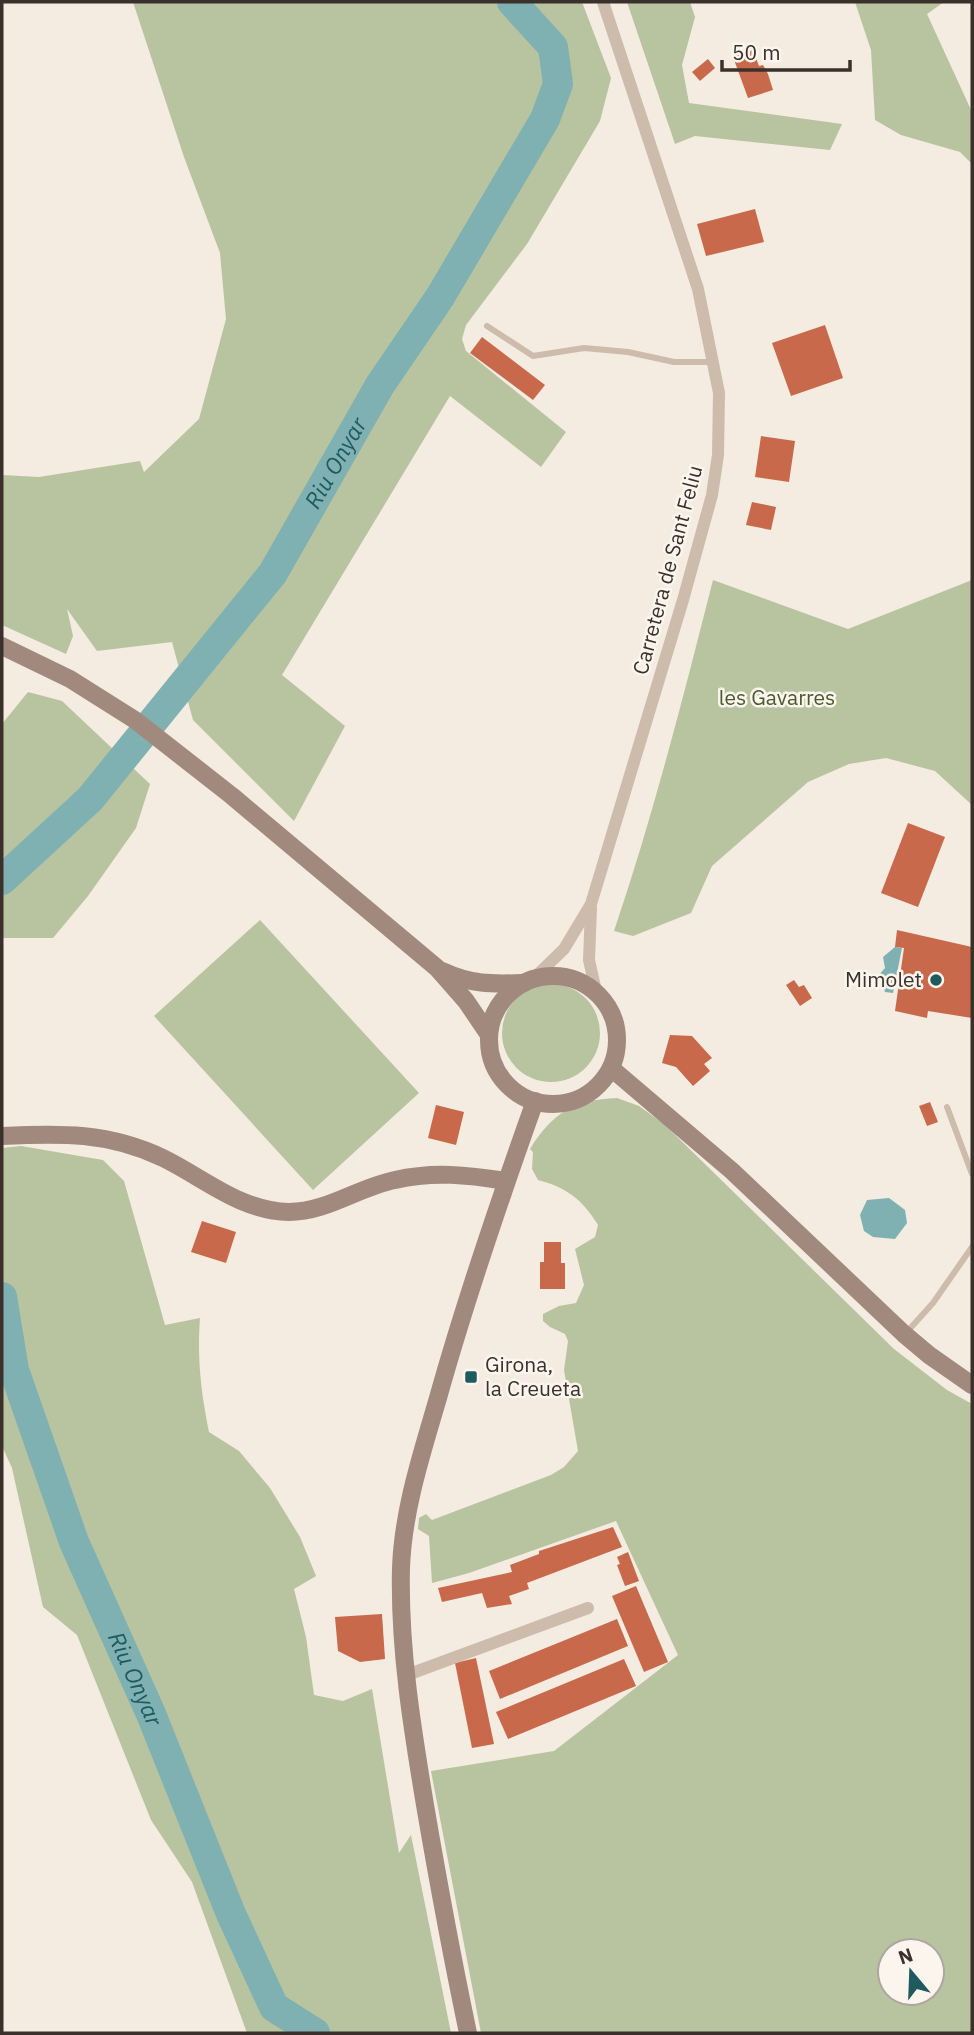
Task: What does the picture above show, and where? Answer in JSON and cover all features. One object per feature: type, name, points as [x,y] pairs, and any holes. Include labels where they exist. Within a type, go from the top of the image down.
[{"type":"main road","points":[[2,646],[94,693],[175,750],[437,968],[466,1001],[489,1035]]},
{"type":"main road","points":[[437,968],[459,979],[481,984],[555,975],[577,980],[596,991],[609,1008],[617,1028],[617,1048],[611,1068],[600,1084],[574,1100],[555,1104],[535,1101],[516,1091],[500,1076],[491,1056],[489,1035],[494,1014],[514,988],[529,980]]},
{"type":"main road","points":[[611,1068],[732,1171],[904,1334],[972,1385]]},
{"type":"main road","points":[[468,2033],[448,1938],[415,1744],[407,1675],[401,1567],[407,1519],[419,1462],[449,1357],[535,1101]]},
{"type":"main road","points":[[2,1136],[58,1134],[106,1137],[162,1158],[229,1197],[263,1209],[290,1212],[326,1206],[394,1180],[457,1173],[506,1181]]},
{"type":"street","name":"Carretera de Sant Feliu","points":[[529,980],[564,949],[591,904],[712,495],[719,433],[719,393],[698,289],[603,2]]},
{"type":"street","name":"Carretera de Sant Feliu","points":[[591,904],[589,960],[596,991]]},
{"type":"street","points":[[407,1675],[587,1608]]},
{"type":"lane","points":[[487,326],[533,356],[584,348],[628,352],[674,362],[714,362]]},
{"type":"lane","points":[[947,1107],[972,1174]]},
{"type":"lane","points":[[904,1334],[933,1303],[972,1247]]},
{"type":"green space","points":[[133,2],[582,2],[611,78],[600,121],[527,244],[466,325],[462,339],[466,351],[566,432],[541,467],[450,396],[282,675],[345,726],[294,821],[193,720],[172,642],[97,651],[67,609],[73,636],[66,654],[2,625],[2,475],[39,477],[140,461],[144,472],[199,419],[226,319],[220,253],[184,157]]},
{"type":"green space","points":[[627,2],[690,2],[695,17],[682,65],[689,103],[842,124],[830,150],[695,136],[675,144]]},
{"type":"green space","points":[[855,2],[944,2],[927,14],[972,112],[972,164],[960,152],[901,135],[875,120],[871,50]]},
{"type":"green space","name":"les Gavarres","points":[[713,580],[848,629],[972,580],[972,805],[935,771],[886,758],[849,764],[808,782],[712,866],[691,913],[633,936],[614,931],[655,801]]},
{"type":"green space","points":[[28,692],[62,701],[150,784],[136,828],[88,896],[53,938],[2,938],[2,724]]},
{"type":"green space","points":[[260,920],[419,1093],[313,1190],[154,1016]]},
{"type":"green space","points":[[551,984],[570,988],[585,999],[596,1014],[600,1033],[596,1052],[585,1067],[570,1078],[551,1082],[532,1078],[517,1067],[506,1052],[502,1033],[506,1014],[517,999],[532,988]]},
{"type":"green space","points":[[617,1098],[639,1106],[664,1124],[894,1349],[947,1390],[972,1404],[972,2033],[481,2033],[431,1771],[554,1751],[678,1655],[616,1521],[469,1573],[432,1583],[429,1536],[418,1529],[419,1518],[426,1514],[432,1520],[551,1475],[564,1467],[578,1451],[564,1370],[568,1341],[565,1334],[543,1321],[543,1314],[559,1306],[576,1303],[584,1285],[575,1249],[595,1237],[598,1225],[573,1196],[557,1186],[538,1180],[532,1169],[533,1152],[530,1149],[556,1117],[588,1102]]},
{"type":"green space","points":[[21,1146],[103,1160],[124,1181],[165,1325],[200,1318],[200,1375],[209,1432],[239,1451],[270,1488],[300,1537],[316,1576],[294,1589],[306,1637],[314,1695],[343,1701],[372,1689],[399,1853],[411,1835],[451,2033],[247,2033],[192,1882],[151,1820],[77,1635],[43,1607],[12,1468],[2,1446],[2,1148]]},
{"type":"water","points":[[895,947],[902,948],[893,993],[885,992],[878,976],[885,968],[883,957]]},
{"type":"water","points":[[889,1198],[905,1210],[907,1223],[895,1239],[873,1237],[864,1231],[860,1215],[867,1200]]},
{"type":"building","points":[[753,50],[759,66],[763,65],[768,74],[773,90],[748,98],[733,57]]},
{"type":"building","points":[[708,59],[715,68],[700,81],[692,72]]},
{"type":"building","points":[[755,209],[764,242],[706,256],[697,224]]},
{"type":"building","points":[[825,325],[843,378],[791,396],[772,343]]},
{"type":"building","points":[[482,337],[545,385],[533,400],[470,353]]},
{"type":"building","points":[[761,436],[795,441],[789,482],[755,477]]},
{"type":"building","points":[[752,502],[776,507],[771,530],[746,525]]},
{"type":"building","points":[[908,823],[945,837],[918,907],[881,893]]},
{"type":"building","name":"Mimolet","points":[[897,930],[972,947],[972,1018],[928,1011],[927,1018],[895,1011],[904,948],[895,947]]},
{"type":"building","points":[[794,980],[799,987],[804,985],[812,998],[800,1006],[786,985]]},
{"type":"building","points":[[670,1035],[692,1036],[712,1058],[704,1064],[710,1071],[693,1086],[676,1067],[662,1063]]},
{"type":"building","points":[[930,1102],[938,1122],[927,1126],[919,1106]]},
{"type":"building","points":[[436,1105],[464,1112],[456,1145],[428,1138]]},
{"type":"building","points":[[202,1221],[236,1232],[226,1263],[191,1252]]},
{"type":"building","points":[[544,1242],[561,1242],[561,1263],[565,1263],[565,1289],[540,1289],[540,1262],[544,1262]]},
{"type":"building","points":[[613,1527],[622,1547],[527,1583],[529,1589],[509,1596],[512,1604],[487,1608],[482,1593],[442,1602],[438,1588],[512,1572],[510,1565],[539,1554],[539,1551]]},
{"type":"building","points":[[628,1552],[639,1581],[625,1586],[617,1565],[620,1564],[617,1557]]},
{"type":"building","points":[[636,1586],[668,1662],[644,1672],[612,1596]]},
{"type":"building","points":[[382,1614],[385,1659],[360,1662],[338,1651],[335,1617]]},
{"type":"building","points":[[617,1619],[628,1646],[500,1699],[489,1671]]},
{"type":"building","points":[[476,1658],[494,1744],[472,1748],[455,1663]]},
{"type":"building","points":[[624,1659],[636,1686],[508,1739],[496,1712]]},
{"type":"waterway","name":"Riu Onyar","points":[[2,880],[90,799],[273,573],[380,385],[440,297],[545,119],[558,84],[553,47],[512,2]]},
{"type":"waterway","name":"Riu Onyar","points":[[2,1297],[14,1370],[74,1542],[151,1714],[231,1914],[274,2007],[315,2033]]},
{"type":"place","name":"Mimolet","points":[[936,980]]},
{"type":"place","name":"Girona, la Creueta","points":[[471,1377]]}]
